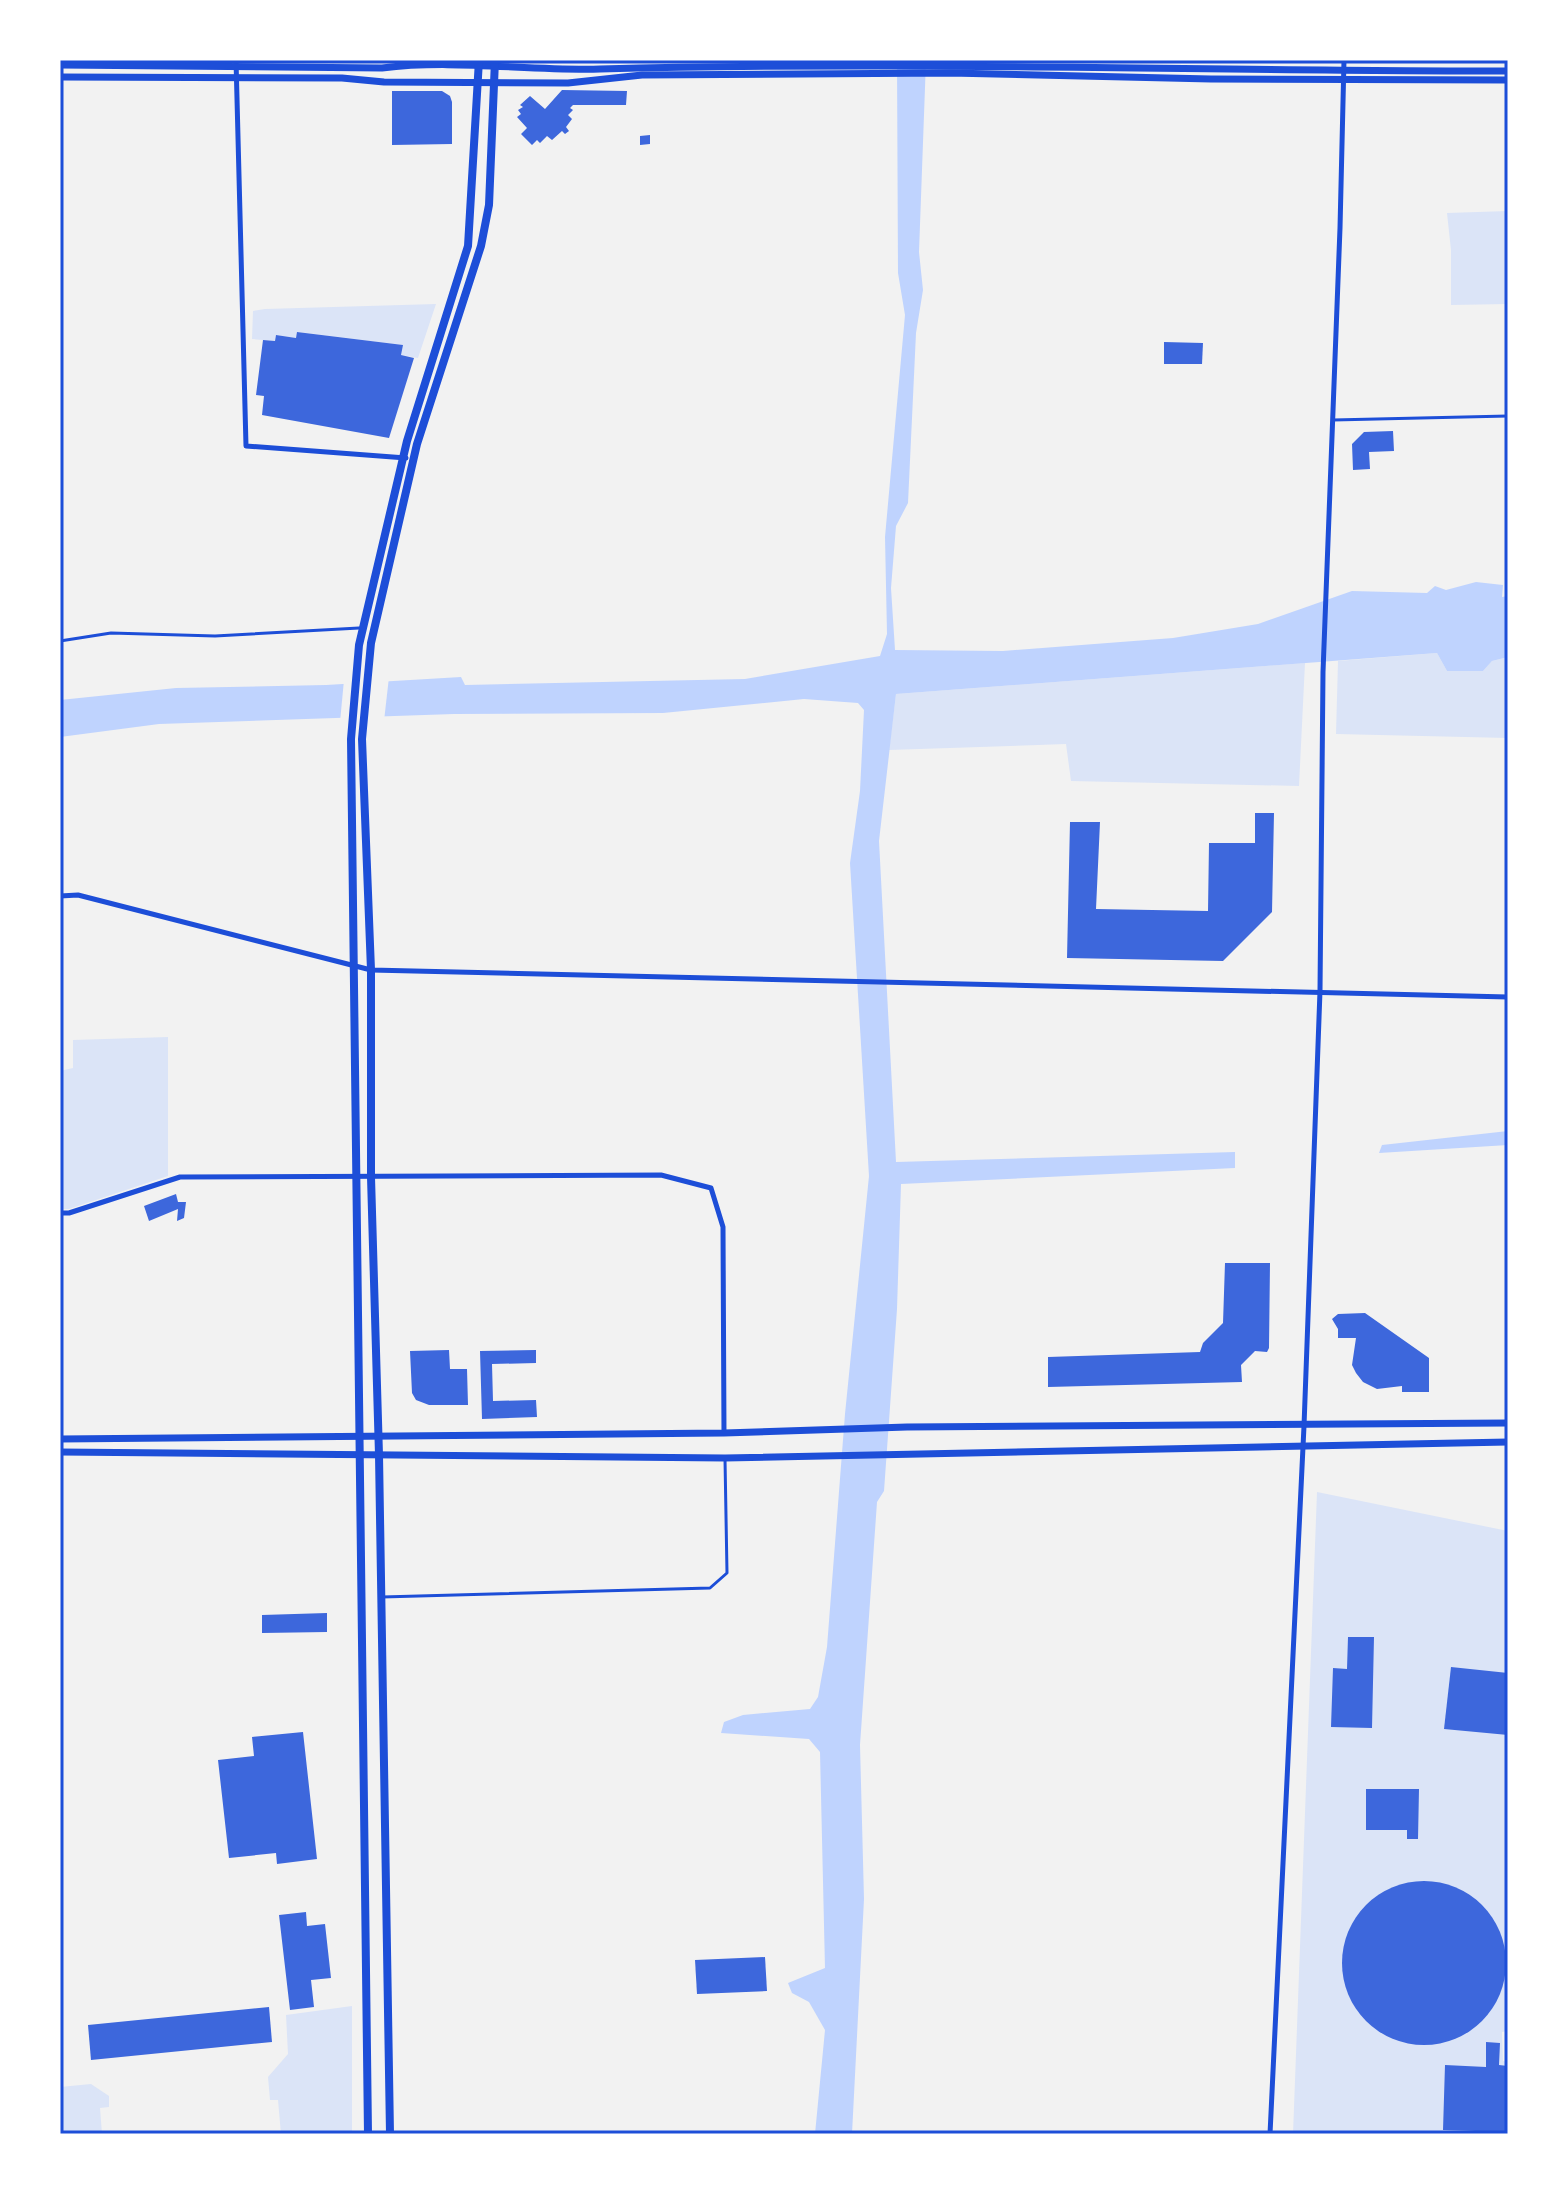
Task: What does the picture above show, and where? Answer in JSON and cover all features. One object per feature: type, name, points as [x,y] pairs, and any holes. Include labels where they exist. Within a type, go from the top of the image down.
[{"type":"main road","points":[[61,65],[236,63],[382,68],[495,63],[526,69],[664,66],[873,70]]},
{"type":"main road","points":[[368,2134],[351,739],[363,628],[404,457],[468,246],[479,63]]},
{"type":"main road","points":[[390,2134],[379,1437],[371,1177],[371,970],[362,739],[371,643],[414,459],[481,246],[489,205],[495,63]]},
{"type":"main road","points":[[61,77],[568,83],[654,75],[950,69],[1344,74],[1508,80]]},
{"type":"main road","points":[[1344,74],[1508,71]]},
{"type":"main road","points":[[60,1439],[724,1433],[907,1427],[1508,1423]]},
{"type":"main road","points":[[60,1452],[725,1458],[1508,1442]]},
{"type":"street","points":[[1270,2134],[1304,1426],[1320,991],[1323,672],[1344,60]]},
{"type":"street","points":[[236,63],[246,446],[414,459]]},
{"type":"street","points":[[60,896],[78,895],[371,970],[1508,997]]},
{"type":"street","points":[[60,1213],[69,1213],[180,1177],[661,1175],[711,1188],[723,1227],[724,1433]]},
{"type":"lane","points":[[1333,420],[1508,416]]},
{"type":"lane","points":[[60,641],[111,633],[215,636],[363,628]]},
{"type":"lane","points":[[382,1597],[710,1588],[727,1573],[725,1458]]},
{"type":"shaded area","points":[[1508,211],[1508,304],[1451,305],[1447,213]]},
{"type":"shaded area","points":[[436,304],[418,358],[401,355],[402,345],[298,332],[296,338],[276,335],[275,341],[252,339],[253,311]]},
{"type":"shaded area","points":[[1437,653],[1447,671],[1483,671],[1492,661],[1508,657],[1508,738],[1336,734],[1338,661]]},
{"type":"shaded area","points":[[1305,663],[1299,786],[1071,781],[1066,744],[889,750],[896,694]]},
{"type":"shaded area","points":[[168,1037],[168,1176],[69,1209],[60,1209],[60,1071],[73,1068],[73,1040]]},
{"type":"shaded area","points":[[1317,1492],[1508,1531],[1508,2031],[1502,2032],[1503,2061],[1508,2062],[1508,2134],[1293,2134]]},
{"type":"shaded area","points":[[352,2006],[352,2134],[281,2134],[278,2100],[270,2100],[268,2077],[288,2054],[286,2015]]},
{"type":"shaded area","points":[[91,2084],[109,2096],[109,2107],[100,2108],[102,2134],[60,2134],[60,2087]]},
{"type":"water","points":[[897,60],[926,60],[919,252],[923,290],[916,333],[908,503],[896,526],[891,588],[895,650],[1003,651],[1173,638],[1258,624],[1352,591],[1427,593],[1435,586],[1446,590],[1476,582],[1503,585],[1502,597],[1508,596],[1508,657],[1492,661],[1483,671],[1447,671],[1437,653],[896,694],[879,841],[896,1162],[1235,1152],[1235,1168],[901,1184],[897,1309],[884,1491],[877,1502],[860,1745],[864,1899],[852,2134],[815,2134],[825,2030],[809,2002],[792,1993],[788,1983],[825,1968],[820,1752],[809,1739],[721,1733],[724,1722],[743,1715],[810,1709],[818,1697],[827,1647],[845,1414],[869,1176],[850,863],[860,791],[864,710],[858,703],[804,699],[663,713],[454,714],[159,724],[60,737],[60,700],[176,688],[326,685],[461,677],[465,685],[745,679],[880,656],[887,634],[885,537],[905,315],[898,273]]},
{"type":"water","points":[[1508,1131],[1508,1145],[1379,1153],[1382,1145]]},
{"type":"pier","points":[[389,677],[384,721],[340,722],[344,680]]},
{"type":"building","points":[[562,90],[627,91],[626,105],[573,105],[568,115],[572,119],[566,127],[569,131],[565,134],[562,131],[552,140],[547,136],[540,143],[537,140],[532,145],[521,134],[527,128],[517,117],[521,114],[518,110],[523,107],[520,105],[530,96],[545,109]]},
{"type":"building","points":[[392,91],[442,91],[450,96],[452,144],[392,145]]},
{"type":"building","points":[[650,135],[650,144],[640,145],[640,136]]},
{"type":"building","points":[[297,332],[403,345],[401,355],[414,358],[389,438],[262,415],[264,396],[256,395],[263,340],[275,341],[276,335],[296,338]]},
{"type":"building","points":[[1164,342],[1203,343],[1202,364],[1164,364]]},
{"type":"building","points":[[1393,431],[1394,451],[1369,452],[1370,469],[1353,470],[1352,444],[1364,432]]},
{"type":"building","points":[[1255,813],[1274,813],[1272,912],[1223,961],[1067,958],[1070,822],[1100,822],[1096,909],[1208,911],[1209,843],[1255,843]]},
{"type":"building","points":[[176,1194],[178,1202],[186,1202],[184,1218],[177,1221],[178,1209],[149,1221],[144,1206]]},
{"type":"building","points":[[1225,1263],[1270,1263],[1269,1348],[1267,1352],[1255,1351],[1241,1365],[1242,1382],[1048,1387],[1048,1357],[1200,1352],[1203,1343],[1223,1323]]},
{"type":"building","points":[[1365,1313],[1429,1358],[1429,1392],[1402,1392],[1402,1386],[1377,1389],[1363,1382],[1352,1365],[1356,1338],[1338,1338],[1338,1329],[1332,1319],[1338,1314]]},
{"type":"building","points":[[449,1350],[450,1369],[467,1369],[468,1405],[429,1405],[416,1400],[412,1393],[410,1351]]},
{"type":"building","points":[[536,1350],[536,1363],[492,1364],[493,1401],[536,1400],[537,1417],[482,1419],[480,1351]]},
{"type":"building","points":[[327,1613],[327,1632],[262,1633],[262,1615]]},
{"type":"building","points":[[1348,1637],[1374,1637],[1372,1728],[1331,1727],[1333,1668],[1347,1669]]},
{"type":"building","points":[[1451,1667],[1508,1673],[1508,1735],[1444,1729]]},
{"type":"building","points":[[303,1732],[317,1859],[277,1864],[276,1853],[229,1858],[218,1760],[254,1756],[252,1737]]},
{"type":"building","points":[[1366,1789],[1419,1789],[1418,1839],[1407,1839],[1407,1830],[1366,1830]]},
{"type":"building","points":[[1424,1881],[1455,1887],[1482,1905],[1500,1932],[1506,1963],[1500,1994],[1482,2021],[1455,2039],[1424,2045],[1393,2039],[1366,2021],[1348,1994],[1342,1963],[1348,1932],[1366,1905],[1393,1887]]},
{"type":"building","points":[[306,1912],[307,1926],[325,1924],[331,1978],[311,1980],[314,2007],[290,2010],[279,1915]]},
{"type":"building","points":[[765,1957],[767,1991],[697,1994],[695,1960]]},
{"type":"building","points":[[269,2007],[272,2042],[91,2060],[88,2025]]},
{"type":"building","points":[[1486,2042],[1500,2043],[1499,2065],[1508,2066],[1508,2132],[1443,2130],[1445,2065],[1486,2067]]}]
